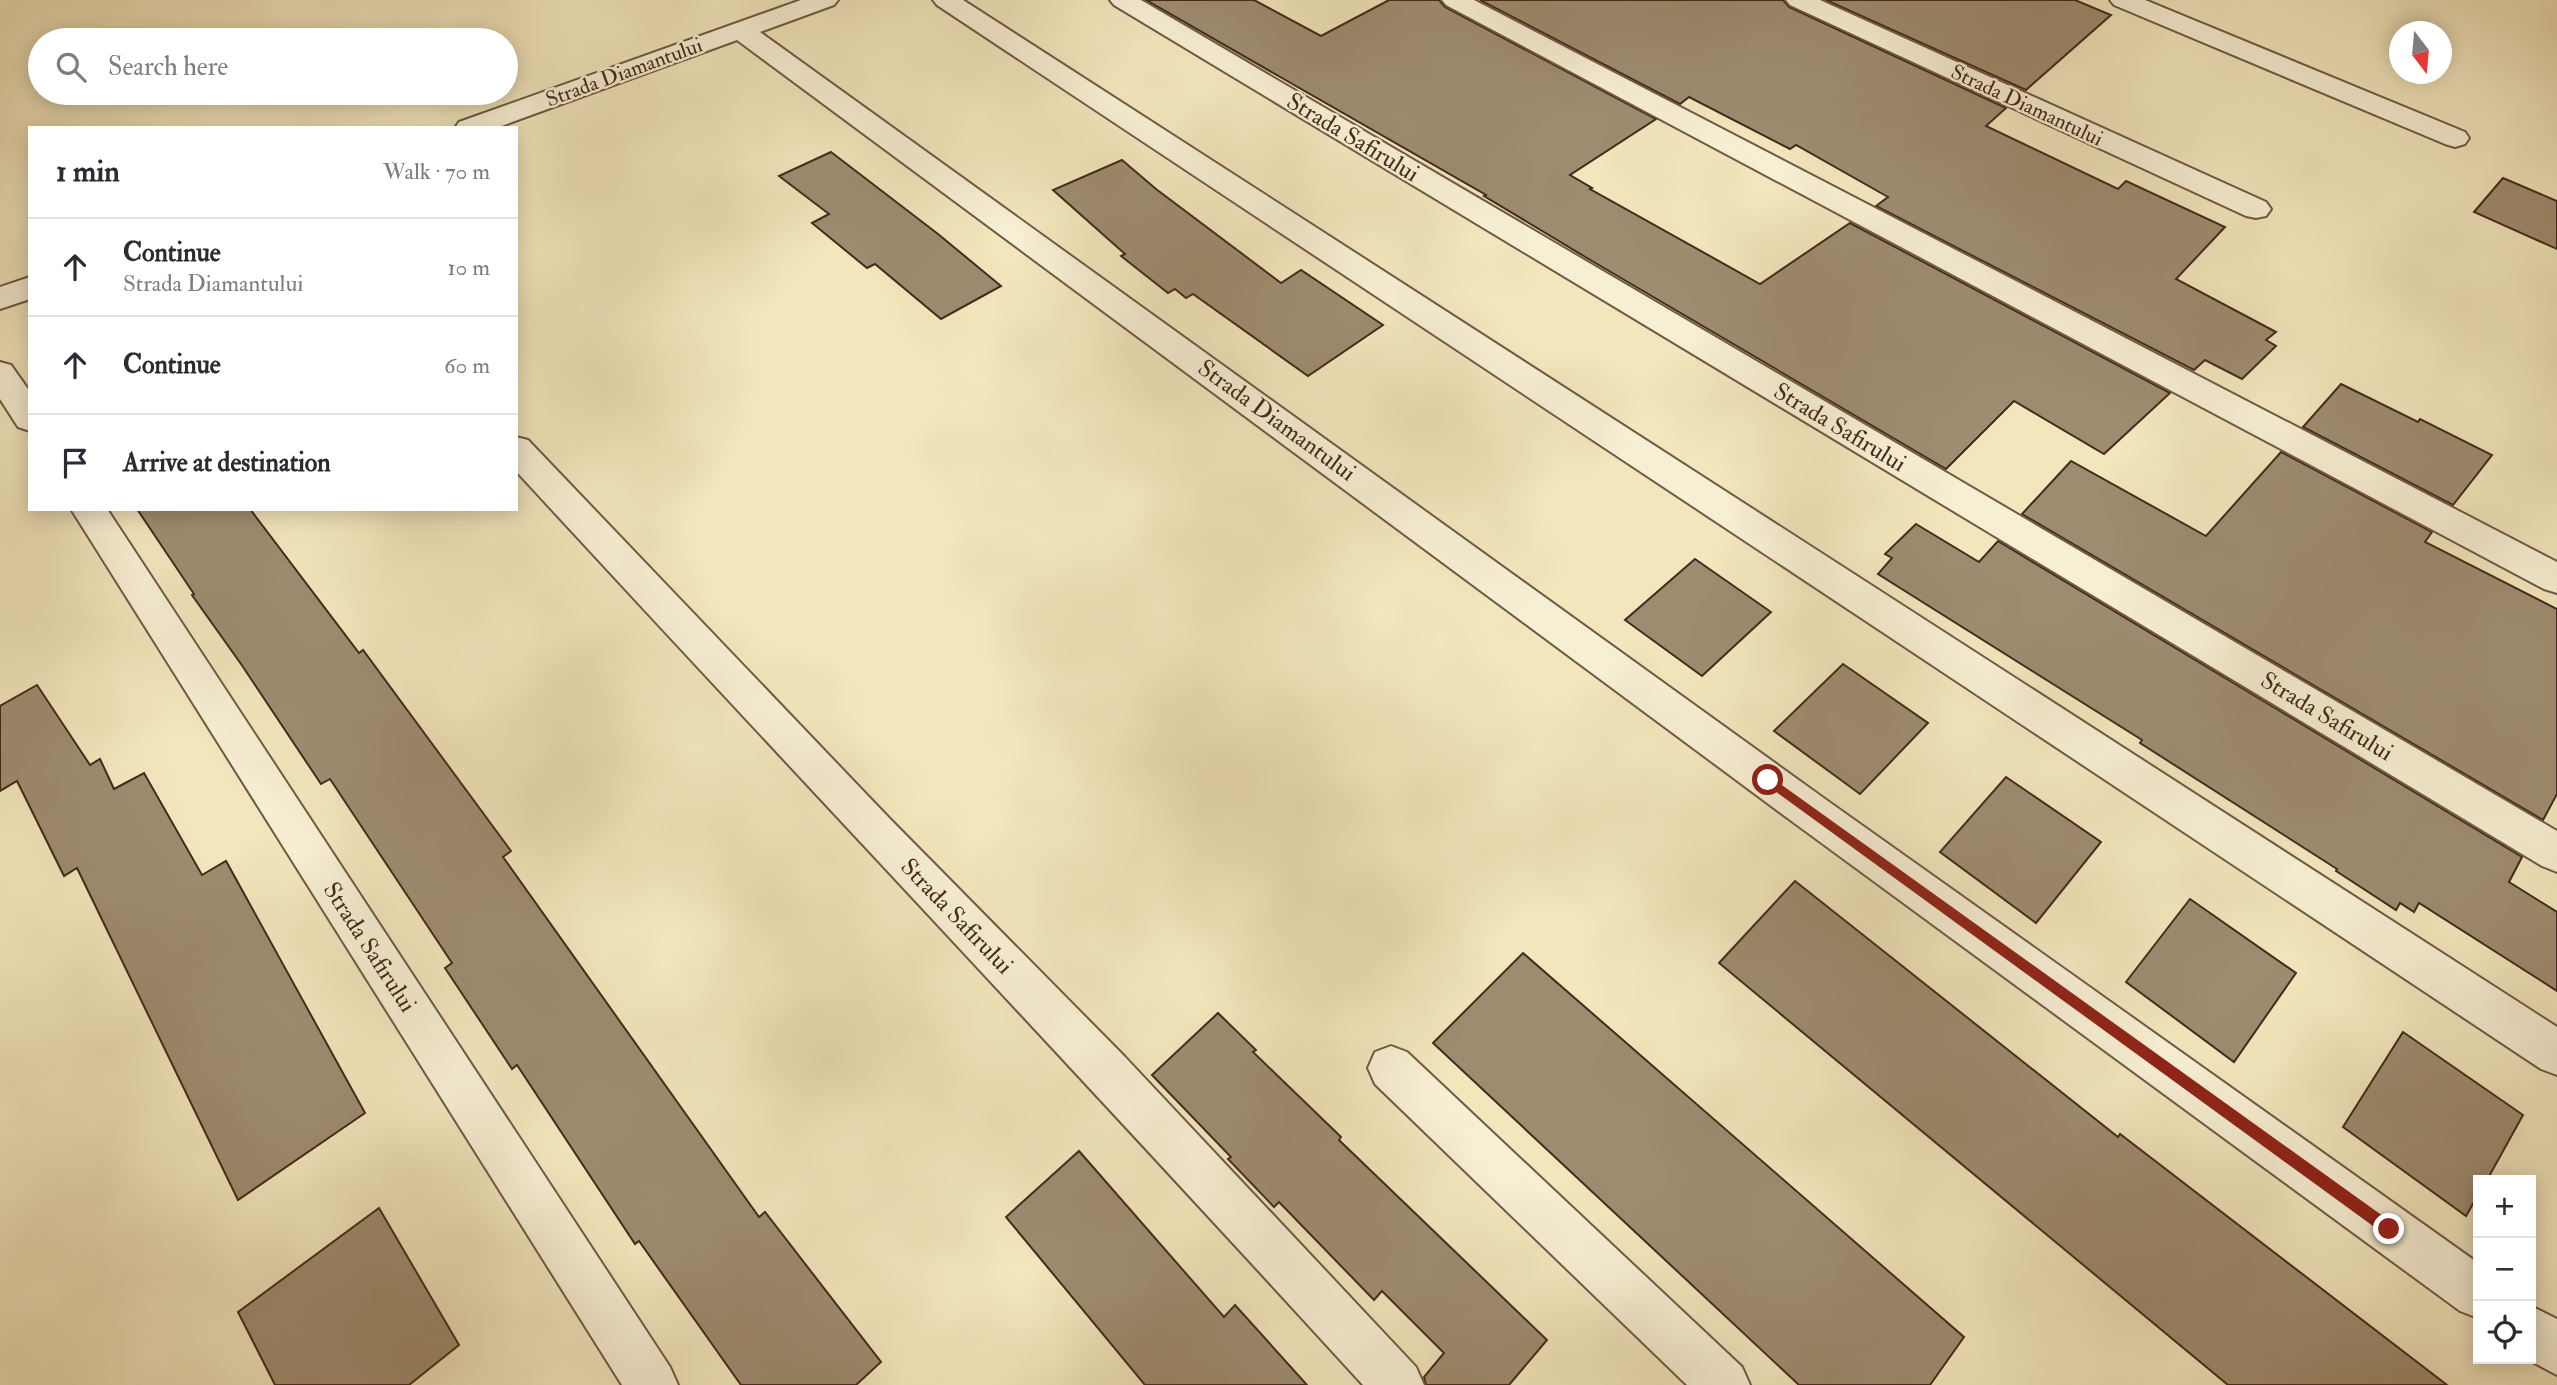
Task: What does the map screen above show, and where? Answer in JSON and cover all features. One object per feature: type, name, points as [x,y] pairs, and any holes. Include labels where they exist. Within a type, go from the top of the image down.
[{"type":"street","name":"Strada Diamantului","points":[[475,126],[825,0]]},
{"type":"street","points":[[946,0],[2557,1053]]},
{"type":"street","name":"Strada Safirului","points":[[1124,0],[2557,853]]},
{"type":"street","points":[[1455,0],[2557,579]]},
{"type":"street","name":"Strada Diamantului","points":[[1799,0],[2256,209]]},
{"type":"street","points":[[2123,0],[2455,138]]},
{"type":"street","name":"Strada Diamantului","points":[[741,31],[2473,1289]]},
{"type":"street","points":[[0,299],[28,288]]},
{"type":"street","points":[[0,373],[28,416]]},
{"type":"street","name":"Strada Safirului","points":[[518,451],[874,831],[1117,1082],[1398,1385]]},
{"type":"street","name":"Strada Safirului","points":[[89,511],[652,1385]]},
{"type":"street","points":[[1391,1068],[1724,1385]]},
{"type":"street","points":[[2536,1335],[2557,1350]]},
{"type":"building","points":[[1146,0],[1254,0],[1321,36],[1389,0],[1439,0],[1445,7],[1656,119],[1570,175],[1592,188],[1590,189],[1760,284],[1850,223],[2170,393],[2104,454],[2014,401],[1946,469],[1592,261],[1484,196],[1486,195]]},
{"type":"building","points":[[1480,0],[1783,0],[1789,7],[2006,108],[1986,126],[2118,189],[2126,181],[2225,227],[2176,279],[2276,332],[2266,340],[2276,346],[2242,379],[2205,360],[2194,370],[1876,206],[1888,197],[1796,145],[1790,149],[1689,97],[1680,104]]},
{"type":"building","points":[[1826,0],[2075,0],[2111,15],[2026,90]]},
{"type":"building","points":[[831,152],[1001,286],[941,319],[875,264],[867,268],[812,223],[829,214],[779,176]]},
{"type":"building","points":[[1122,160],[1156,189],[1281,283],[1301,270],[1383,325],[1308,376],[1193,294],[1186,298],[1175,289],[1168,293],[1121,256],[1125,254],[1053,190]]},
{"type":"building","points":[[2503,178],[2557,201],[2557,249],[2474,212]]},
{"type":"building","points":[[2341,384],[2492,455],[2453,505],[2303,427]]},
{"type":"building","points":[[2281,452],[2432,532],[2425,542],[2557,609],[2557,794],[2543,820],[2022,514],[2071,461],[2206,536]]},
{"type":"building","points":[[138,511],[252,511],[359,653],[363,650],[511,851],[503,857],[759,1217],[765,1212],[881,1362],[856,1385],[741,1385],[639,1241],[635,1244],[517,1065],[512,1069],[445,968],[452,963],[330,779],[321,784],[192,595],[194,594]]},
{"type":"building","points":[[1916,524],[1979,562],[1998,541],[2522,857],[2509,882],[2557,912],[2557,991],[2419,903],[2414,912],[2400,903],[2396,910],[2336,871],[2337,869],[2140,743],[2142,740],[1878,574],[1892,558],[1885,554]]},
{"type":"building","points":[[1695,559],[1771,612],[1702,676],[1625,620]]},
{"type":"building","points":[[1843,664],[1928,723],[1860,794],[1774,731]]},
{"type":"building","points":[[37,685],[90,765],[100,759],[114,789],[144,773],[202,875],[226,861],[365,1113],[238,1200],[77,868],[64,876],[17,781],[0,791],[0,706]]},
{"type":"building","points":[[2006,777],[2101,842],[2036,923],[1940,852]]},
{"type":"building","points":[[1795,881],[2118,1137],[2120,1134],[2447,1385],[2228,1385],[1719,963]]},
{"type":"building","points":[[2190,899],[2296,973],[2234,1062],[2126,982]]},
{"type":"building","points":[[1523,953],[1964,1337],[1930,1385],[1799,1385],[1433,1043]]},
{"type":"building","points":[[1218,1013],[1256,1050],[1253,1052],[1341,1137],[1339,1140],[1547,1340],[1509,1385],[1426,1385],[1424,1377],[1444,1353],[1382,1291],[1374,1300],[1279,1202],[1274,1207],[1228,1159],[1231,1157],[1152,1075]]},
{"type":"building","points":[[2403,1032],[2523,1115],[2490,1175],[2473,1175],[2473,1204],[2466,1216],[2343,1127]]},
{"type":"building","points":[[1079,1151],[1224,1317],[1235,1305],[1307,1385],[1145,1385],[1006,1217]]},
{"type":"building","points":[[379,1208],[459,1345],[409,1385],[275,1385],[238,1312]]},
{"type":"route","points":[[1768,780],[2389,1229]]}]
